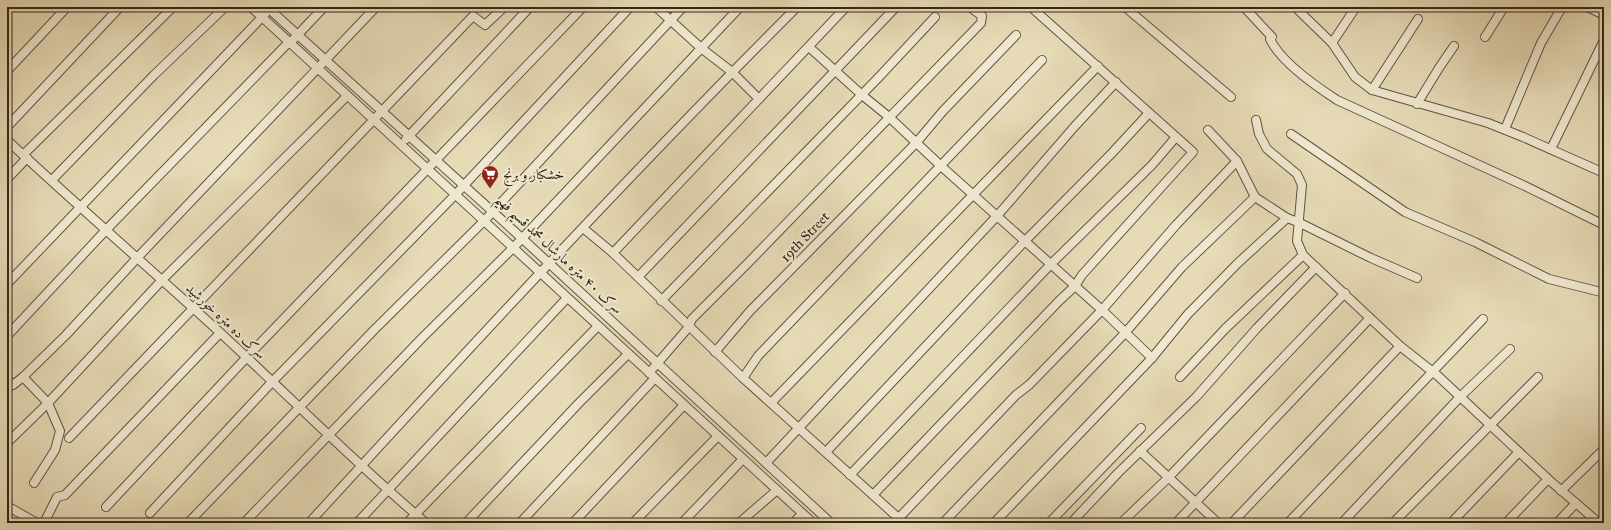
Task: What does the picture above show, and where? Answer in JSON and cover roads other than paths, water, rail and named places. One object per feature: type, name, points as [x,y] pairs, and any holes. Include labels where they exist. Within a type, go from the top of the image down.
[{"type":"street","points":[[7,71],[67,7]]},
{"type":"street","points":[[7,127],[120,7]]},
{"type":"street","points":[[7,179],[25,157],[173,7]]},
{"type":"street","points":[[52,180],[154,75],[225,7]]},
{"type":"street","name":"سرک ۴۰ متره مارشال محمد قسیم فهیم","points":[[251,7],[813,523]]},
{"type":"street","points":[[7,336],[106,230],[324,7]]},
{"type":"street","points":[[7,378],[13,385],[66,335],[138,257],[376,7]]},
{"type":"street","points":[[69,438],[193,307],[383,112],[473,16],[485,25],[504,7]]},
{"type":"street","points":[[401,145],[530,7]]},
{"type":"street","points":[[106,507],[246,358],[583,7]]},
{"type":"street","points":[[150,513],[272,382],[455,195],[630,7]]},
{"type":"street","points":[[656,7],[701,48],[732,72],[759,99]]},
{"type":"street","points":[[188,523],[299,408],[493,212],[683,7]]},
{"type":"street","points":[[244,523],[329,434],[513,248],[740,7]]},
{"type":"street","points":[[309,523],[549,263],[732,72],[797,7]]},
{"type":"street","points":[[613,253],[846,7]]},
{"type":"street","points":[[638,277],[896,7]]},
{"type":"street","points":[[520,523],[652,375],[657,363],[688,328],[692,319],[851,158],[889,116],[981,23],[982,16],[970,7]]},
{"type":"street","points":[[873,495],[1053,306],[1075,286],[1082,275],[1193,152],[1031,7]]},
{"type":"street","points":[[1125,7],[1231,97]]},
{"type":"street","points":[[1244,7],[1272,37],[1270,39],[1272,44],[1286,59],[1313,84],[1337,100],[1525,186],[1604,225]]},
{"type":"street","points":[[1295,7],[1332,43],[1355,77],[1372,90],[1488,123],[1604,173]]},
{"type":"street","points":[[1332,43],[1356,7]]},
{"type":"street","points":[[1485,37],[1504,7]]},
{"type":"street","points":[[1505,130],[1541,43],[1562,7]]},
{"type":"street","points":[[1587,7],[1604,15]]},
{"type":"street","points":[[7,284],[270,8]]},
{"type":"street","name":"سرک ۴۰ متره مارشال محمد قسیم فهیم","points":[[270,8],[831,523]]},
{"type":"street","points":[[661,300],[862,95],[935,17]]},
{"type":"street","points":[[1372,90],[1418,19]]},
{"type":"street","name":"19th Street","points":[[716,352],[750,311],[916,143],[943,111],[1016,35]]},
{"type":"street","points":[[1551,149],[1604,40]]},
{"type":"street","points":[[1417,104],[1454,46]]},
{"type":"street","points":[[809,47],[862,95],[889,116],[916,143],[1102,310],[1152,358]]},
{"type":"street","points":[[743,378],[758,356],[1042,60]]},
{"type":"street","points":[[771,403],[828,342],[974,195],[1098,66]]},
{"type":"street","points":[[766,463],[997,216],[1075,126],[1116,82]]},
{"type":"street","points":[[7,443],[48,403],[162,280],[347,96]]},
{"type":"street","points":[[826,452],[1025,241],[1112,153],[1149,113]]},
{"type":"street","points":[[1256,120],[1259,134],[1268,148],[1297,174],[1302,185],[1297,241],[1303,255],[1400,346],[1438,376],[1561,491],[1600,523],[1604,519]]},
{"type":"street","points":[[1208,130],[1237,161],[1256,197],[1287,218],[1417,278]]},
{"type":"street","points":[[1291,134],[1405,212],[1475,242],[1548,279],[1601,292],[1604,288]]},
{"type":"street","points":[[850,475],[1051,264],[1152,165],[1176,137]]},
{"type":"street","name":"سرک ده متره خورشید","points":[[7,140],[193,307],[299,408],[426,523]]},
{"type":"street","points":[[583,228],[613,253],[688,328],[826,452],[899,521],[1016,395],[1029,385],[1102,310],[1180,220],[1237,161]]},
{"type":"street","points":[[943,523],[1125,333],[1182,267],[1256,197]]},
{"type":"street","points":[[994,523],[1152,358],[1188,314],[1238,263],[1287,218]]},
{"type":"street","points":[[1180,377],[1225,329],[1303,255]]},
{"type":"street","points":[[1071,523],[1118,473],[1197,396],[1257,328],[1316,267]]},
{"type":"street","points":[[1122,523],[1168,478],[1345,293]]},
{"type":"street","points":[[357,523],[390,490],[567,298]]},
{"type":"street","points":[[1176,523],[1370,318]]},
{"type":"street","points":[[1288,523],[1483,319]]},
{"type":"street","points":[[407,523],[598,326]]},
{"type":"street","points":[[44,523],[57,497],[65,495],[220,333]]},
{"type":"street","points":[[1232,523],[1400,346]]},
{"type":"street","points":[[1342,523],[1460,398],[1510,349]]},
{"type":"street","points":[[466,523],[578,404],[628,354]]},
{"type":"street","points":[[23,377],[48,403],[60,431],[55,450],[34,483]]},
{"type":"street","points":[[1393,523],[1538,378]]},
{"type":"street","points":[[573,523],[684,405]]},
{"type":"street","points":[[1050,523],[1141,428]]},
{"type":"street","points":[[633,523],[718,436]]},
{"type":"street","points":[[1561,491],[1604,449]]},
{"type":"street","points":[[1140,451],[1218,523]]},
{"type":"street","points":[[1451,523],[1519,452]]},
{"type":"street","points":[[682,523],[743,459]]},
{"type":"street","points":[[1506,523],[1548,479]]},
{"type":"street","points":[[739,523],[777,490]]},
{"type":"street","points":[[1557,523],[1576,503]]},
{"type":"street","points":[[7,506],[37,523]]},
{"type":"street","points":[[793,523],[802,514]]},
{"type":"place","name":"خشکبار و برنج","points":[[490,189]]}]
